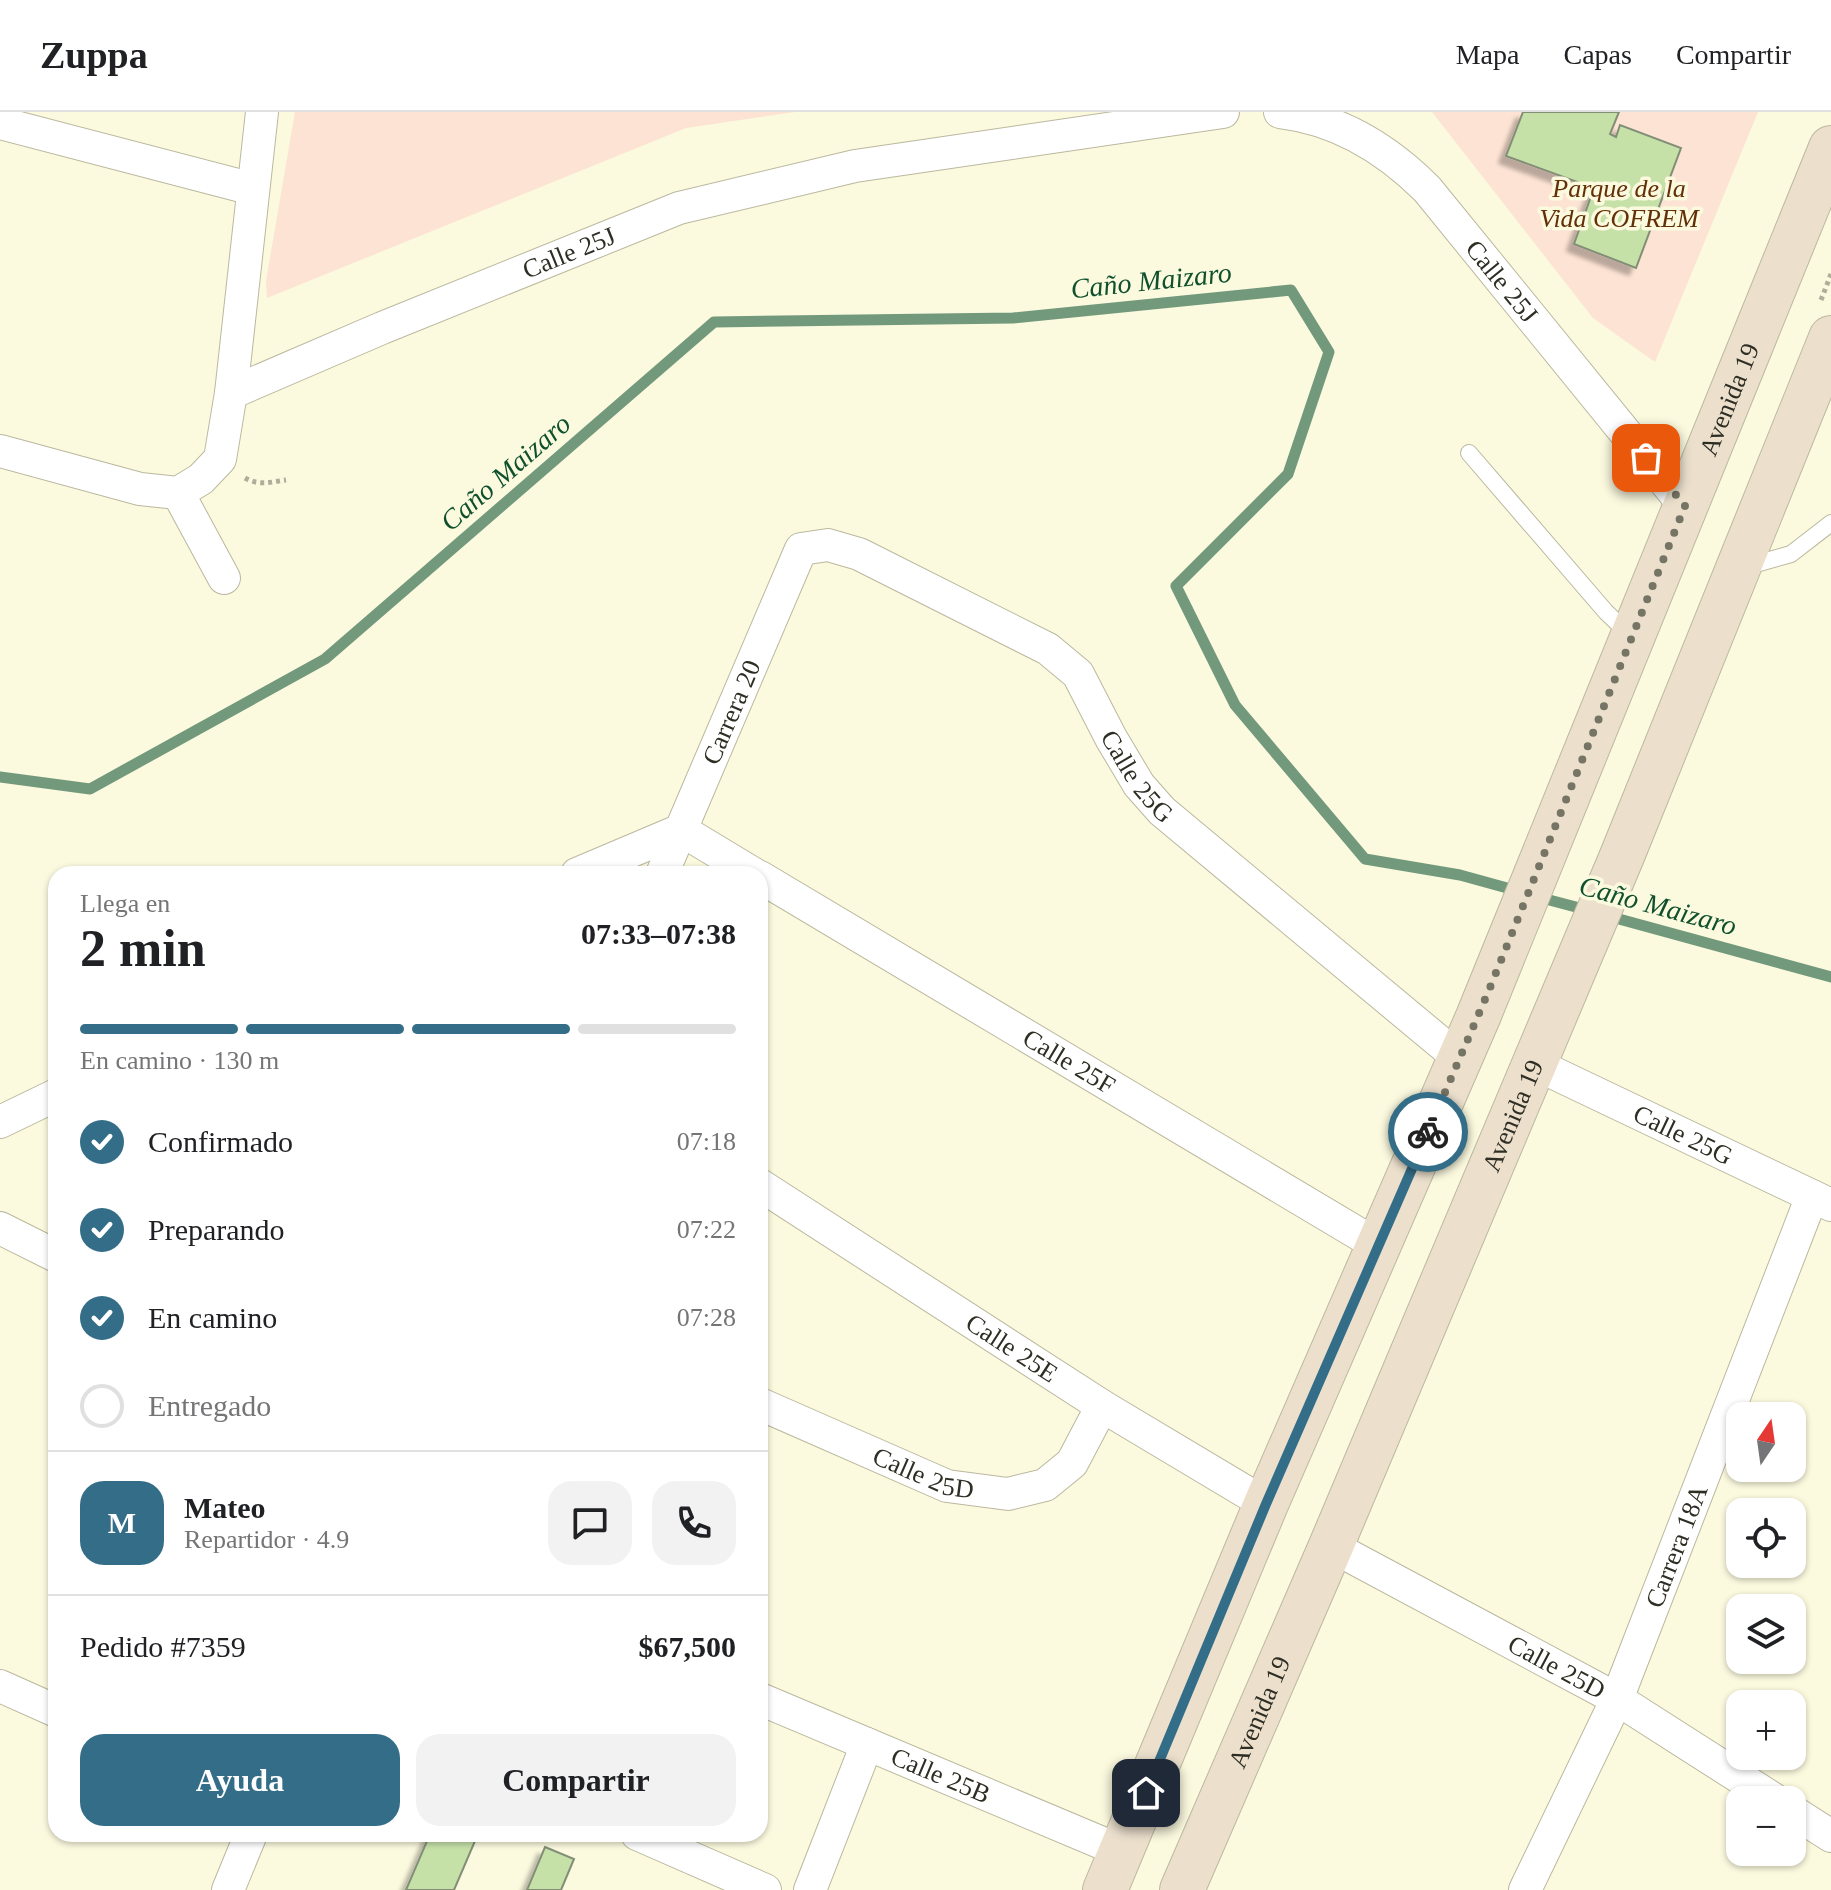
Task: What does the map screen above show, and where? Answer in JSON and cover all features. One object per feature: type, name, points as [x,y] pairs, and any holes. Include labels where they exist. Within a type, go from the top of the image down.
[{"type":"main road","name":"Avenida 19","points":[[1113,1871],[1266,1504],[1489,990],[1831,148]]},
{"type":"main road","name":"Avenida 19","points":[[1182,1890],[1331,1546],[1622,856],[1831,338]]},
{"type":"street","points":[[0,451],[140,489],[178,493],[201,479],[220,459],[231,393],[262,112]]},
{"type":"street","name":"Calle 25J","points":[[231,393],[382,328],[679,208],[855,166],[1223,112]]},
{"type":"street","name":"Calle 25J","points":[[1280,112],[1324,121],[1353,132],[1380,148],[1416,178],[1685,506]]},
{"type":"street","points":[[0,123],[253,189]]},
{"type":"street","points":[[178,493],[224,578]]},
{"type":"street","name":"Calle 25G","points":[[801,549],[828,545],[859,554],[1048,649],[1078,674],[1139,785],[1162,811],[1460,1059]]},
{"type":"street","name":"Carrera 20","points":[[665,866],[801,549]]},
{"type":"street","points":[[596,866],[681,830],[741,866]]},
{"type":"street","name":"Calle 25F","points":[[768,882],[1379,1246]]},
{"type":"street","name":"Calle 25G","points":[[1535,1064],[1822,1201]]},
{"type":"street","points":[[0,1122],[48,1099]]},
{"type":"street","name":"Calle 25E","points":[[768,1190],[1102,1406],[1266,1504]]},
{"type":"street","name":"Carrera 18A","points":[[1525,1890],[1617,1699],[1822,1201]]},
{"type":"street","points":[[0,1228],[48,1252]]},
{"type":"street","name":"Calle 25D","points":[[768,1408],[947,1486],[1008,1494],[1045,1485],[1072,1463],[1102,1406]]},
{"type":"street","name":"Calle 25D","points":[[1331,1546],[1617,1699],[1753,1786]]},
{"type":"street","points":[[0,1686],[48,1707]]},
{"type":"street","name":"Calle 25B","points":[[768,1702],[867,1744],[1113,1871]]},
{"type":"street","points":[[810,1890],[867,1744]]},
{"type":"street","points":[[1806,1820],[1831,1836]]},
{"type":"street","points":[[228,1890],[248,1842]]},
{"type":"street","points":[[655,1842],[765,1890]]},
{"type":"lane","points":[[1469,453],[1606,612],[1633,637]]},
{"type":"lane","points":[[1738,569],[1791,554],[1831,523]]},
{"type":"green space","points":[[295,112],[795,112],[686,128],[267,298],[266,281]]},
{"type":"green space","name":"Parque de la Vida COFREM","points":[[1432,112],[1758,112],[1655,362],[1593,318]]},
{"type":"building","points":[[1523,112],[1619,112],[1610,134],[1616,137],[1620,125],[1681,148],[1636,268],[1574,244],[1594,188],[1506,156]]},
{"type":"building","points":[[427,1842],[475,1842],[454,1890],[406,1890]]},
{"type":"building","points":[[545,1847],[574,1859],[561,1890],[527,1890]]},
{"type":"waterway","name":"Caño Maizaro","points":[[0,777],[90,789],[325,659],[714,322],[1013,318],[1291,290],[1329,352],[1288,474],[1176,586],[1235,705],[1365,859],[1460,875],[1518,891]]},
{"type":"waterway","name":"Caño Maizaro","points":[[1538,897],[1591,911]]},
{"type":"waterway","name":"Caño Maizaro","points":[[1608,916],[1831,977]]},
{"type":"way so far","points":[[1428,1132],[1489,990],[1685,506],[1646,458]]},
{"type":"route","points":[[1146,1793],[1266,1504],[1428,1132]]}]
